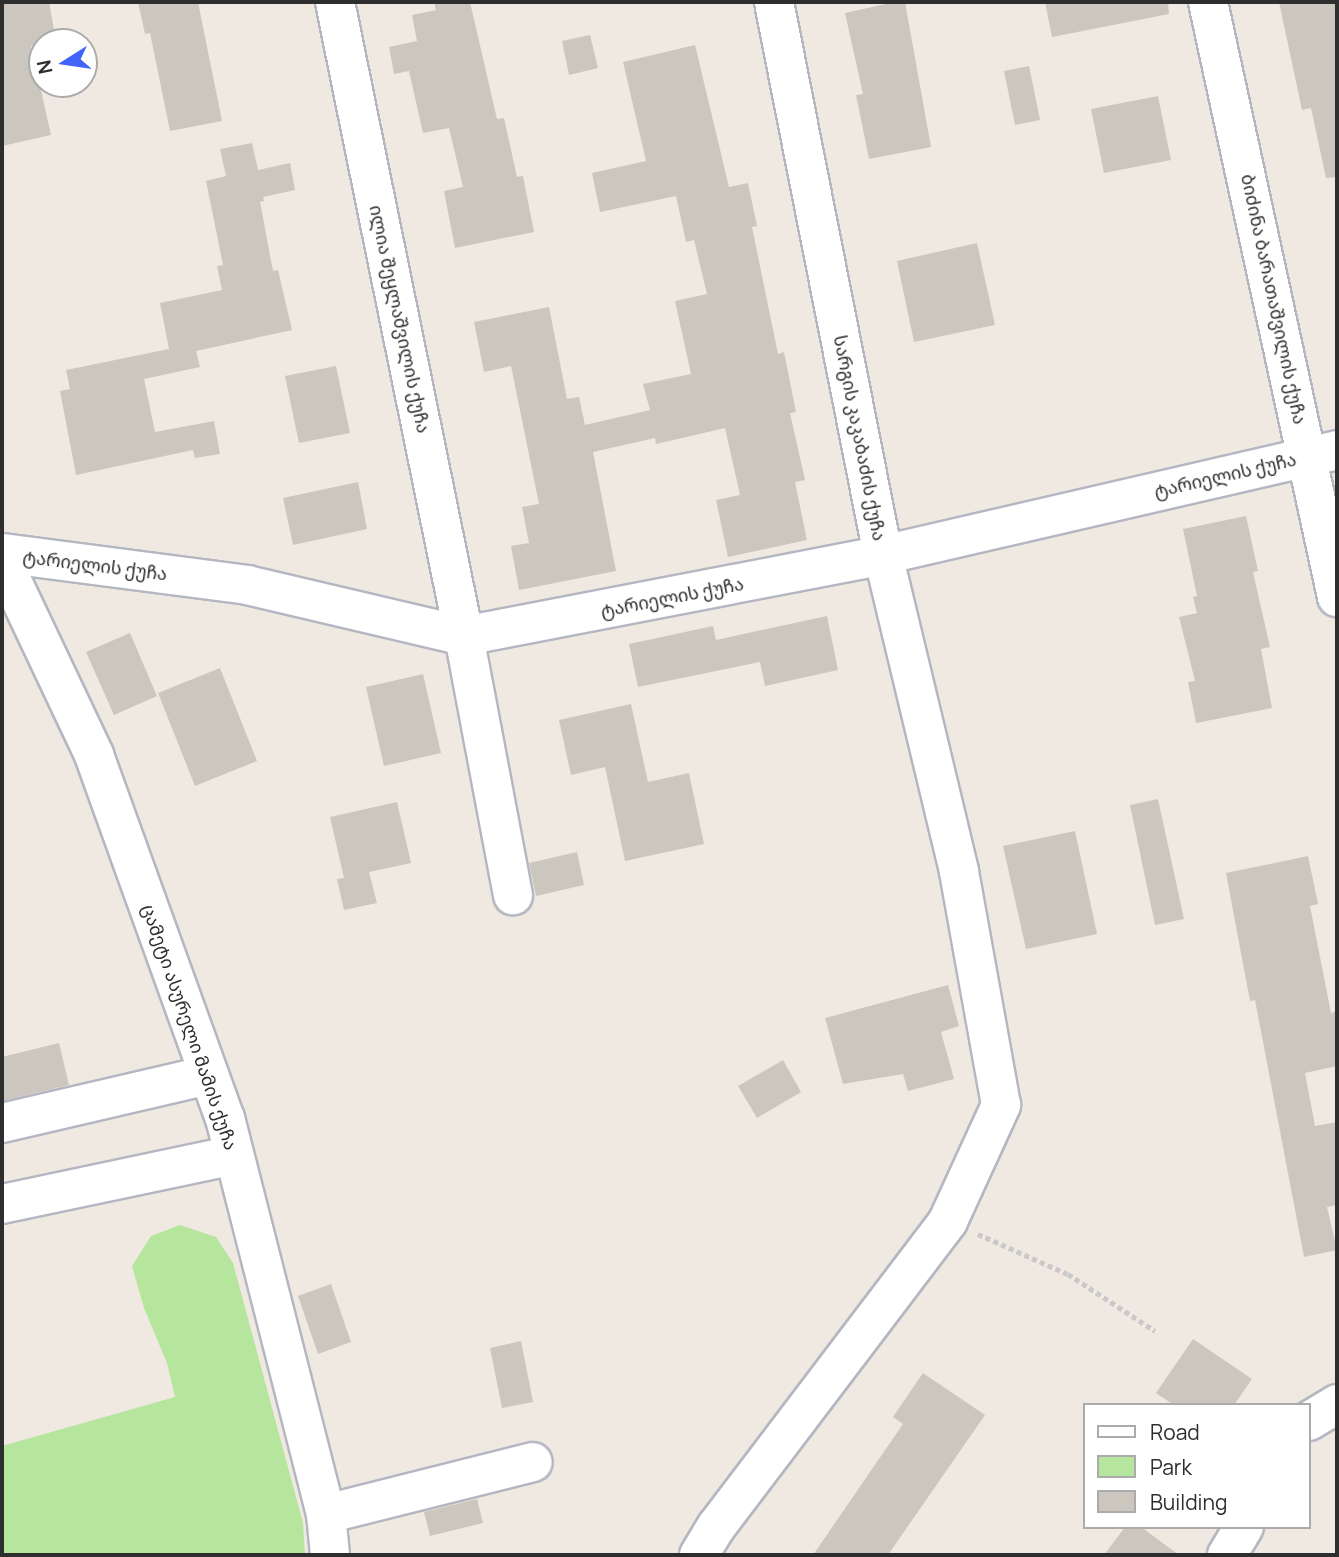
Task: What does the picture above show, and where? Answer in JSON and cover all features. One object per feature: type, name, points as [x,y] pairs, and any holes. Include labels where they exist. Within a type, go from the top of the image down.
[{"type":"street","name":"ილია შეყლაშვილის ქუჩა","points":[[335,2],[464,636],[513,895]]},
{"type":"street","name":"სარგის კაკაბაძის ქუჩა","points":[[699,1555],[724,1516],[948,1221],[1001,1105],[959,871],[883,555],[774,2]]},
{"type":"street","name":"ბიძინა ბარათაშვილის ქუჩა","points":[[1208,2],[1323,453],[1337,597]]},
{"type":"street","name":"ტარიელის ქუჩა","points":[[2,553],[247,585],[464,636],[883,555],[1323,453]]},
{"type":"street","name":"ცამეტი ასურელი მამის ქუჩა","points":[[2,559],[94,755],[209,1075],[234,1155],[326,1514],[330,1555]]},
{"type":"street","points":[[2,1123],[209,1075]]},
{"type":"street","points":[[2,1204],[234,1155]]},
{"type":"street","points":[[1311,1421],[1337,1404]]},
{"type":"street","points":[[326,1514],[533,1462]]},
{"type":"street","points":[[1227,1555],[1243,1529]]},
{"type":"path","points":[[948,1221],[1068,1274],[1155,1331]]},
{"type":"green space","points":[[180,1225],[216,1237],[233,1263],[303,1523],[305,1555],[2,1555],[2,1446],[175,1397],[167,1363],[144,1308],[132,1266],[151,1236]]},
{"type":"building","points":[[2,2],[49,2],[54,28],[28,28],[28,98],[43,98],[51,135],[2,146]]},
{"type":"building","points":[[138,2],[198,2],[222,121],[170,131],[150,33],[145,34]]},
{"type":"building","points":[[434,2],[470,2],[497,119],[504,118],[517,177],[523,176],[534,232],[455,248],[444,191],[463,187],[449,128],[423,133],[409,71],[394,74],[389,47],[417,41],[412,15],[436,10]]},
{"type":"building","points":[[905,2],[931,147],[869,159],[856,95],[863,94],[845,13]]},
{"type":"building","points":[[1045,2],[1168,2],[1169,14],[1052,37]]},
{"type":"building","points":[[1279,2],[1337,2],[1337,177],[1326,178],[1311,108],[1302,110]]},
{"type":"building","points":[[590,35],[598,68],[569,75],[562,41]]},
{"type":"building","points":[[695,45],[729,187],[748,183],[757,226],[752,227],[778,354],[784,352],[796,412],[790,413],[805,480],[795,482],[807,540],[728,557],[716,500],[740,495],[725,428],[656,444],[655,438],[593,452],[616,571],[519,590],[511,546],[529,543],[522,507],[539,504],[511,366],[484,372],[474,322],[549,307],[567,399],[579,397],[585,425],[650,410],[643,384],[691,374],[675,301],[707,294],[694,240],[686,242],[676,196],[600,212],[592,173],[646,161],[623,62]]},
{"type":"building","points":[[1029,66],[1040,120],[1015,125],[1004,71]]},
{"type":"building","points":[[1158,96],[1171,160],[1104,173],[1091,109]]},
{"type":"building","points":[[252,143],[258,170],[290,163],[295,190],[263,197],[264,201],[260,202],[273,271],[278,270],[292,330],[196,351],[200,367],[144,379],[155,432],[214,421],[220,454],[195,458],[193,450],[76,475],[60,391],[70,389],[66,370],[169,349],[160,303],[222,290],[217,266],[223,265],[206,181],[226,176],[220,149]]},
{"type":"building","points":[[977,243],[995,325],[914,342],[897,261]]},
{"type":"building","points":[[336,366],[350,433],[299,443],[285,376]]},
{"type":"building","points":[[358,482],[367,529],[293,545],[283,498]]},
{"type":"building","points":[[1246,516],[1258,571],[1253,572],[1270,647],[1261,649],[1272,708],[1196,723],[1188,682],[1195,681],[1179,617],[1197,613],[1193,597],[1197,596],[1183,529]]},
{"type":"building","points":[[827,616],[838,670],[765,686],[760,662],[638,687],[629,644],[713,626],[716,640]]},
{"type":"building","points":[[130,633],[157,696],[114,715],[86,652]]},
{"type":"building","points":[[220,668],[257,761],[195,786],[158,693]]},
{"type":"building","points":[[423,674],[441,753],[384,766],[366,687]]},
{"type":"building","points":[[631,704],[648,782],[689,773],[704,844],[625,861],[605,767],[571,775],[559,720]]},
{"type":"building","points":[[1158,799],[1184,919],[1155,925],[1130,805]]},
{"type":"building","points":[[397,802],[411,863],[369,872],[377,903],[344,910],[337,879],[344,878],[330,817]]},
{"type":"building","points":[[1075,831],[1097,934],[1026,949],[1003,846]]},
{"type":"building","points":[[577,852],[584,885],[536,896],[529,863]]},
{"type":"building","points":[[1308,856],[1318,904],[1310,906],[1331,1013],[1337,1011],[1337,1066],[1305,1073],[1315,1126],[1337,1122],[1337,1205],[1327,1207],[1337,1250],[1304,1257],[1255,1000],[1250,1001],[1226,873]]},
{"type":"building","points":[[948,985],[959,1026],[941,1032],[954,1079],[908,1091],[903,1074],[843,1084],[825,1018]]},
{"type":"building","points":[[59,1043],[69,1085],[2,1101],[2,1057]]},
{"type":"building","points":[[783,1060],[801,1092],[757,1118],[738,1086]]},
{"type":"building","points":[[331,1284],[351,1342],[318,1354],[298,1296]]},
{"type":"building","points":[[1193,1339],[1252,1379],[1235,1403],[1171,1403],[1156,1393]]},
{"type":"building","points":[[521,1341],[533,1402],[502,1408],[490,1348]]},
{"type":"building","points":[[923,1373],[985,1415],[888,1555],[813,1555],[903,1424],[893,1417]]},
{"type":"building","points":[[477,1499],[483,1523],[430,1536],[424,1512]]},
{"type":"building","points":[[1124,1529],[1144,1529],[1179,1555],[1104,1555]]}]
